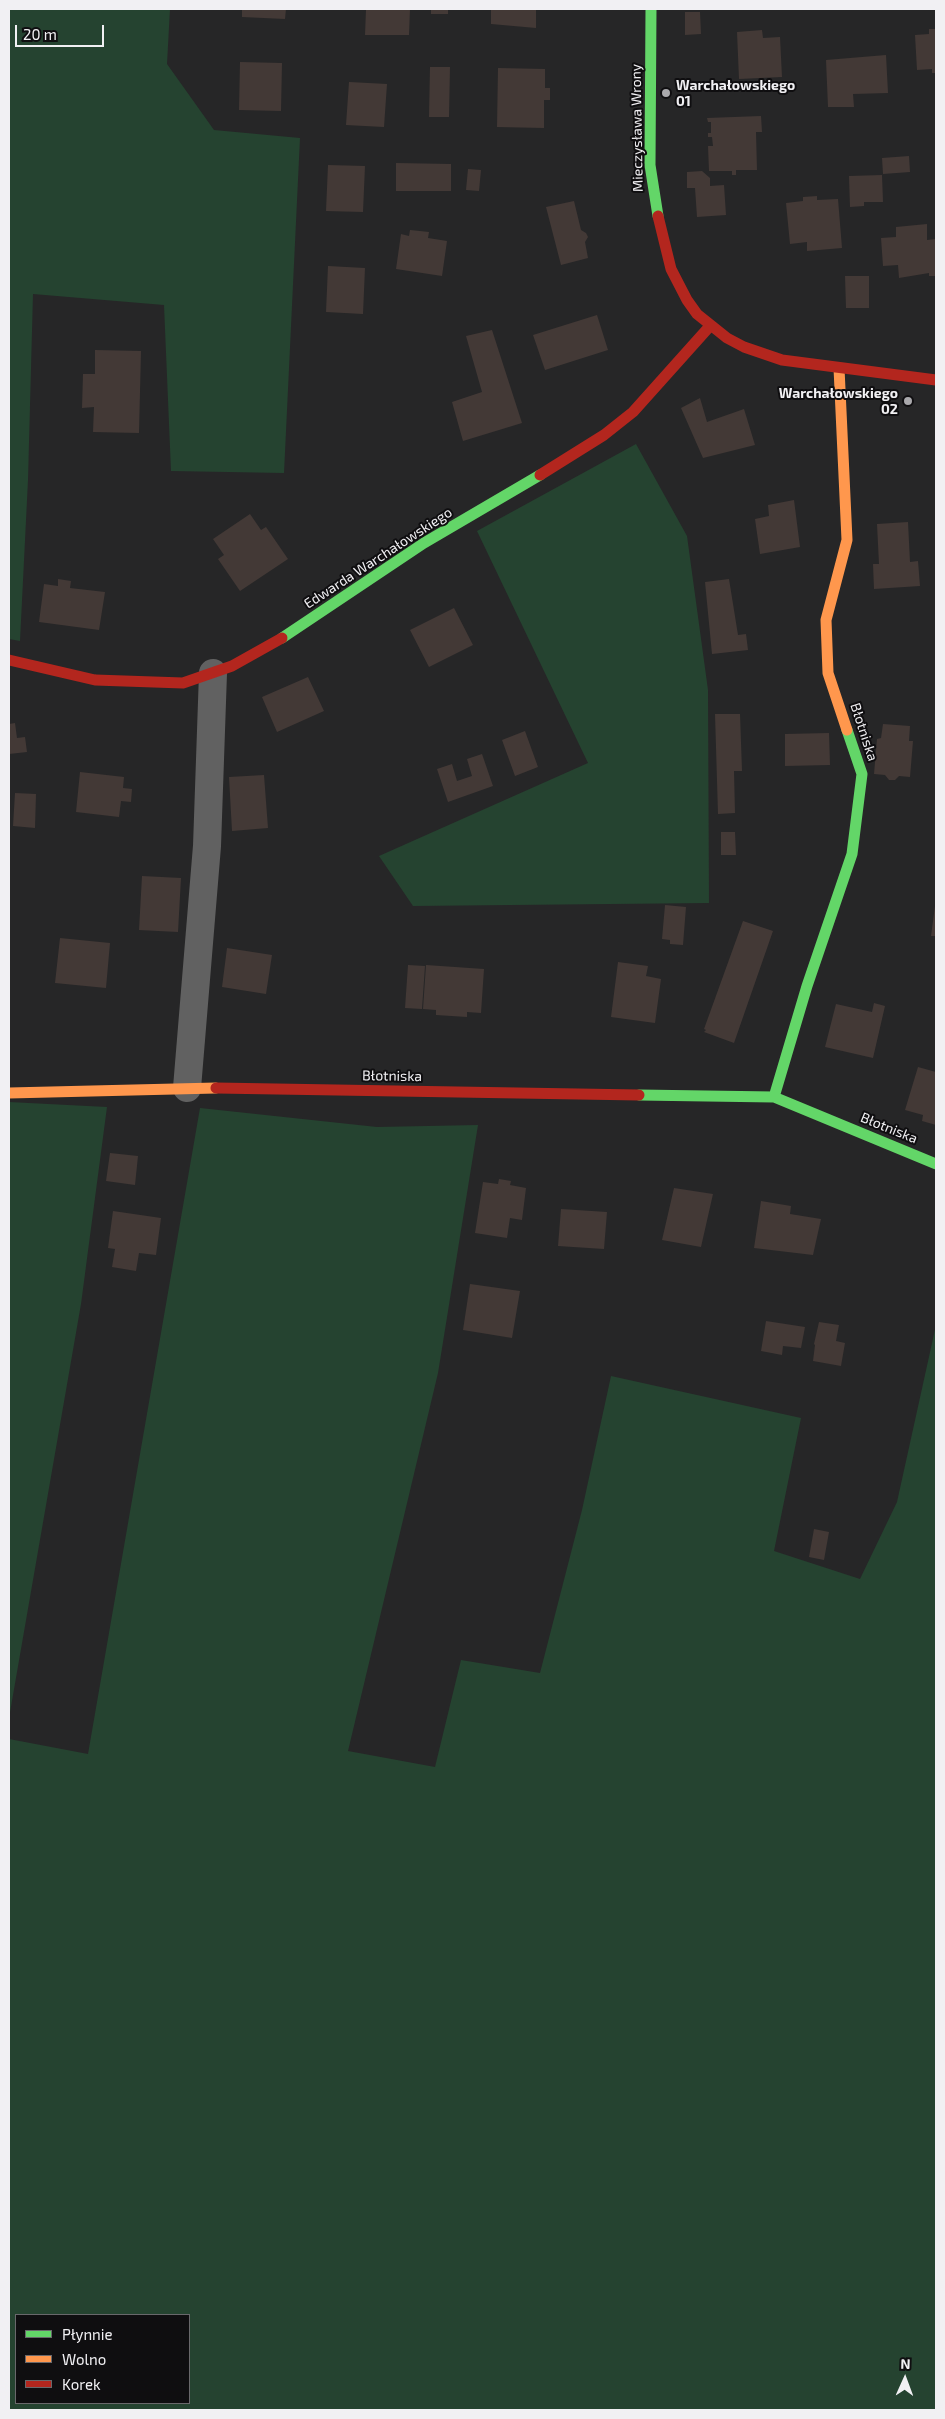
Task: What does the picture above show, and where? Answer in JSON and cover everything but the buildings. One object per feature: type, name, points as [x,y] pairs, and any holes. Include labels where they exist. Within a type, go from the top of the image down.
[{"type":"street","name":"Mieczysława Wrony","points":[[651,9],[650,165],[654,201],[671,269],[687,300],[710,326],[744,347],[782,360],[936,380]]},
{"type":"street","name":"Edwarda Warchałowskiego","points":[[9,660],[95,680],[183,683],[232,666],[282,638],[424,543],[532,480],[604,435],[633,412],[710,326]]},
{"type":"street","name":"Błotniska","points":[[774,1097],[807,986],[852,854],[862,774],[828,672],[826,620],[847,540],[839,368]]},
{"type":"street","points":[[187,1088],[207,846],[213,673]]},
{"type":"street","name":"Błotniska","points":[[9,1093],[187,1088],[774,1097],[936,1164]]},
{"type":"green space","points":[[9,9],[170,9],[167,64],[214,130],[300,138],[284,473],[171,471],[164,305],[33,294],[28,480],[20,641],[9,639]]},
{"type":"green space","points":[[636,444],[687,536],[708,690],[709,903],[413,906],[379,856],[588,763],[477,531]]},
{"type":"green space","points":[[9,1102],[107,1107],[81,1304],[9,1718]]},
{"type":"green space","points":[[200,1108],[377,1127],[478,1125],[438,1373],[348,1751],[435,1767],[461,1660],[540,1673],[582,1510],[611,1376],[801,1418],[774,1551],[860,1579],[897,1502],[936,1325],[936,2410],[9,2410],[9,1739],[88,1754]]},
{"type":"traffic: fast","points":[[651,9],[650,165],[658,216]]},
{"type":"traffic: fast","points":[[282,638],[424,543],[540,475]]},
{"type":"traffic: fast","points":[[774,1097],[807,986],[852,854],[862,774],[847,730]]},
{"type":"traffic: fast","points":[[639,1095],[774,1097],[936,1164]]},
{"type":"traffic: slow","points":[[839,368],[847,540],[826,620],[828,673],[847,730]]},
{"type":"traffic: slow","points":[[9,1093],[216,1088]]},
{"type":"traffic: jam","points":[[658,216],[671,269],[687,300],[697,314],[727,338],[744,347],[782,360],[936,380]]},
{"type":"traffic: jam","points":[[540,475],[604,435],[633,412],[710,326]]},
{"type":"traffic: jam","points":[[9,660],[95,680],[183,683],[232,666],[282,638]]},
{"type":"traffic: jam","points":[[216,1088],[639,1095]]},
{"type":"place","name":"Warchałowskiego 01","points":[[666,93]]},
{"type":"place","name":"Warchałowskiego 02","points":[[908,401]]}]
